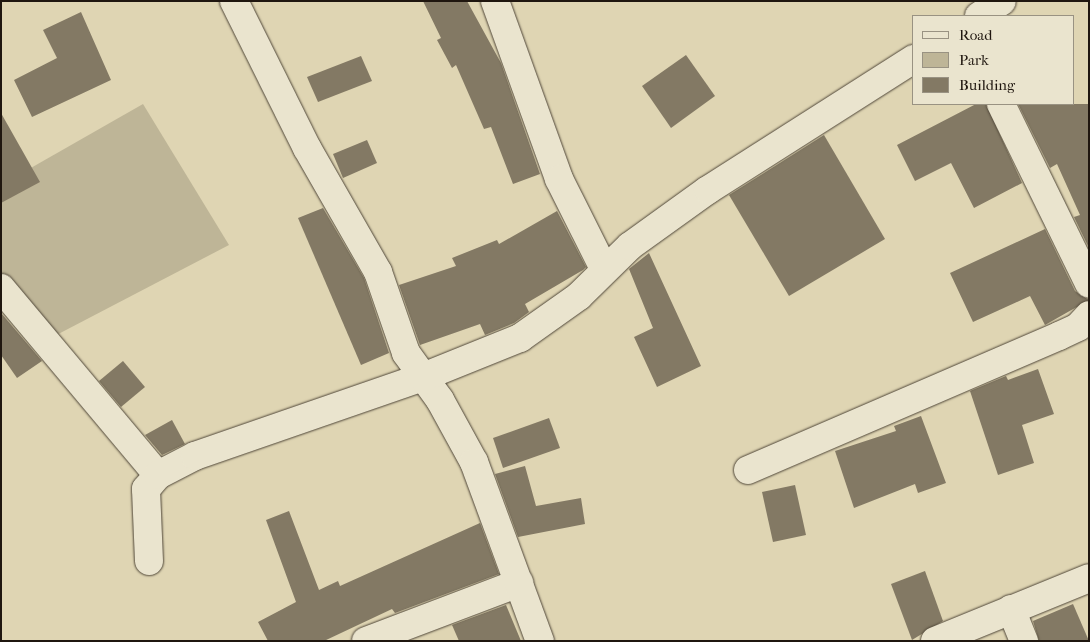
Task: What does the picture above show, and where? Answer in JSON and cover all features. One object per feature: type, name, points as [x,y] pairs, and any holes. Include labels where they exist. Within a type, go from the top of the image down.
[{"type":"street","points":[[234,1],[308,148],[378,272],[406,353],[423,377],[474,462],[540,641]]},
{"type":"street","points":[[495,1],[559,179],[604,269]]},
{"type":"street","points":[[981,15],[1002,1]]},
{"type":"street","points":[[150,561],[145,497],[146,489],[158,475],[195,456],[423,377],[520,338],[578,296],[604,269],[708,190],[912,61]]},
{"type":"street","points":[[1000,105],[1089,284]]},
{"type":"street","points":[[1,288],[158,475]]},
{"type":"street","points":[[748,470],[1059,336],[1078,327],[1089,315]]},
{"type":"street","points":[[935,641],[1089,578]]},
{"type":"street","points":[[366,641],[520,583]]},
{"type":"street","points":[[1011,610],[1024,641]]},
{"type":"green space","points":[[143,104],[229,245],[43,342],[1,288],[1,185]]},
{"type":"building","points":[[423,1],[467,1],[501,63],[540,174],[513,184],[491,127],[484,129],[456,65],[452,68],[437,40],[441,38]]},
{"type":"building","points":[[81,12],[111,80],[32,117],[14,80],[57,58],[43,30]]},
{"type":"building","points":[[686,55],[715,96],[671,128],[642,86]]},
{"type":"building","points":[[361,56],[372,81],[318,102],[307,77]]},
{"type":"building","points":[[1089,104],[1089,248],[1074,217],[1080,215],[1057,164],[1050,168],[1018,105]]},
{"type":"building","points":[[974,105],[986,105],[1022,183],[974,208],[951,163],[915,181],[897,145]]},
{"type":"building","points":[[1,113],[40,182],[1,203]]},
{"type":"building","points":[[824,135],[885,239],[789,296],[729,195]]},
{"type":"building","points":[[367,140],[377,163],[343,178],[333,154]]},
{"type":"building","points":[[323,208],[364,278],[389,353],[361,365],[298,218]]},
{"type":"building","points":[[557,211],[586,267],[583,270],[525,304],[529,312],[514,323],[485,335],[480,324],[420,345],[399,285],[456,266],[452,258],[497,240],[499,244]]},
{"type":"building","points":[[1045,229],[1075,291],[1089,300],[1045,325],[1030,296],[973,322],[950,273]]},
{"type":"building","points":[[649,253],[701,366],[657,387],[634,337],[653,328],[629,269]]},
{"type":"building","points":[[1,313],[42,361],[17,378],[1,355]]},
{"type":"building","points":[[123,361],[145,387],[121,407],[99,381]]},
{"type":"building","points":[[1038,369],[1054,414],[1022,425],[1034,463],[998,475],[970,391],[1006,376],[1008,380]]},
{"type":"building","points":[[921,416],[946,483],[918,493],[915,484],[854,508],[835,451],[896,431],[894,426]]},
{"type":"building","points":[[549,418],[560,448],[503,468],[493,438]]},
{"type":"building","points":[[172,420],[185,444],[162,455],[145,435]]},
{"type":"building","points":[[525,466],[536,506],[581,498],[585,524],[518,537],[495,474]]},
{"type":"building","points":[[795,485],[806,535],[773,542],[762,492]]},
{"type":"building","points":[[289,511],[319,590],[338,581],[340,586],[480,523],[499,574],[395,613],[392,609],[324,641],[268,641],[258,622],[296,602],[266,520]]},
{"type":"building","points":[[925,571],[943,621],[912,640],[891,584]]},
{"type":"building","points":[[1073,604],[1089,641],[1039,641],[1033,621]]},
{"type":"building","points":[[506,605],[521,641],[459,641],[452,625]]}]
